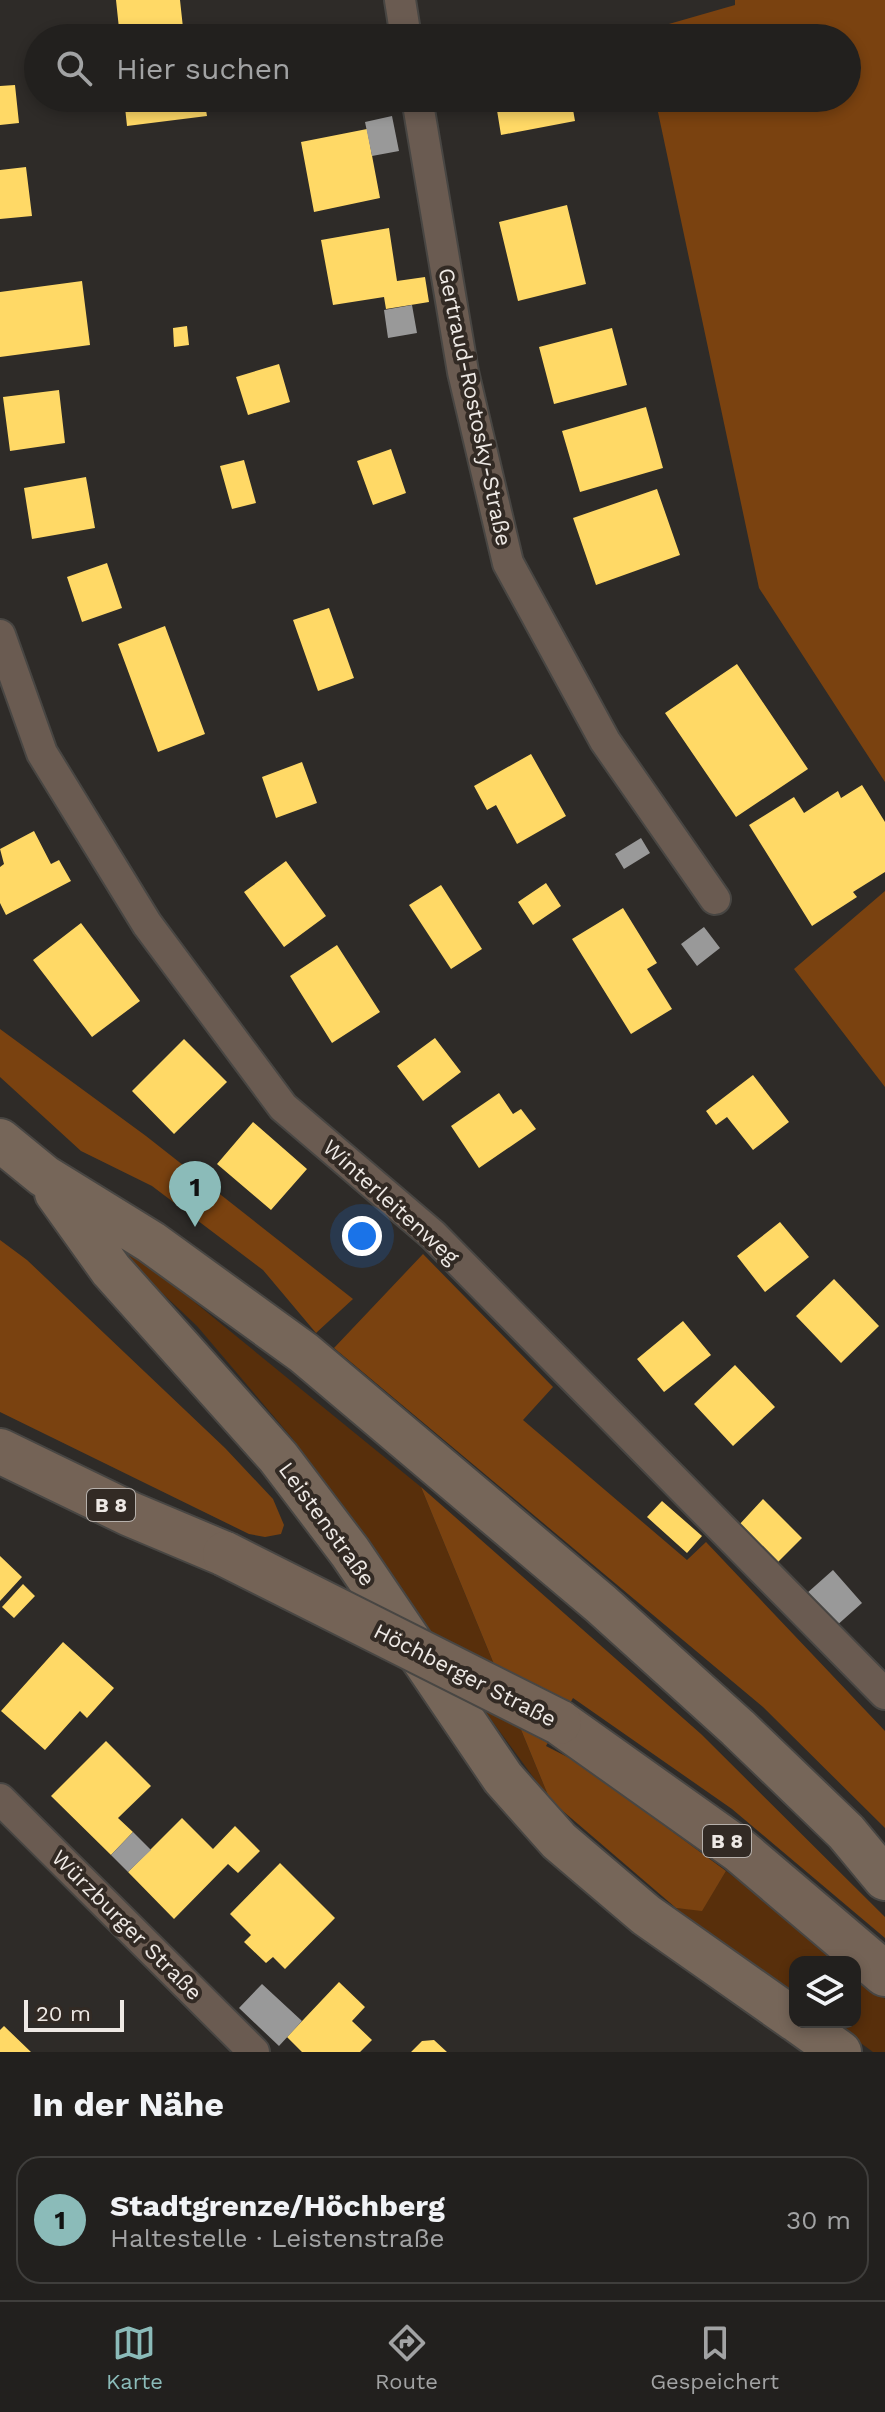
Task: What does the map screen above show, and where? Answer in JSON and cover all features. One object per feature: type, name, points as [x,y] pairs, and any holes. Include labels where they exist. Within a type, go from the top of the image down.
[{"type":"main road","name":"Leistenstraße","points":[[0,1140],[44,1176],[151,1242],[316,1363],[601,1604],[727,1717],[846,1832],[885,1879]]},
{"type":"main road","name":"Leistenstraße","points":[[44,1176],[111,1270],[278,1457],[350,1552],[512,1788],[559,1841],[646,1915],[789,2015]]},
{"type":"main road","name":"Höchberger Straße","points":[[0,1451],[130,1514],[225,1554],[559,1722],[739,1850],[885,1974]]},
{"type":"main road","name":"Leistenstraße","points":[[807,2028],[840,2052]]},
{"type":"street","points":[[400,0],[404,24]]},
{"type":"street","name":"Gertraud-Rostosky-Straße","points":[[419,112],[463,372],[508,563],[605,741],[715,899]]},
{"type":"street","name":"Winterleitenweg","points":[[0,635],[42,753],[147,924],[283,1107],[433,1235],[885,1694]]},
{"type":"street","name":"Würzburger Straße","points":[[0,1799],[254,2052]]},
{"type":"shaded area","points":[[735,0],[885,0],[885,782],[759,588],[658,112],[861,112],[861,24],[669,24],[735,5]]},
{"type":"shaded area","points":[[885,891],[885,1087],[794,969]]},
{"type":"shaded area","points":[[0,1029],[146,1136],[353,1299],[316,1333],[263,1270],[152,1186],[81,1151],[0,1077]]},
{"type":"shaded area","points":[[94,1220],[421,1487],[550,1800],[402,1598],[292,1438],[197,1326],[91,1226]]},
{"type":"shaded area","points":[[0,1240],[27,1260],[225,1448],[273,1499],[284,1525],[281,1534],[265,1537],[249,1534],[0,1412]]},
{"type":"shaded area","points":[[423,1254],[553,1387],[523,1420],[687,1560],[706,1542],[885,1731],[885,1828],[763,1707],[334,1348]]},
{"type":"shaded area","points":[[421,1487],[701,1734],[885,1917],[885,1938],[732,1809],[573,1698],[546,1746],[579,1763],[726,1871],[702,1911],[676,1908],[550,1800]]},
{"type":"shaded area","points":[[726,1871],[839,1956],[789,1956],[789,1992],[714,1944],[676,1908],[702,1910]]},
{"type":"shaded area","points":[[861,1974],[885,1999],[885,2052],[873,2052],[840,2028],[861,2028]]},
{"type":"building: Wohnen","points":[[116,0],[180,0],[183,24],[119,24]]},
{"type":"building: Wohnen","points":[[15,85],[19,123],[0,125],[0,86]]},
{"type":"building: Wohnen","points":[[126,112],[206,112],[207,116],[127,126]]},
{"type":"building: Wohnen","points":[[497,112],[573,112],[575,121],[501,135]]},
{"type":"building: Wohnen","points":[[367,129],[380,198],[314,212],[301,142]]},
{"type":"building: Wohnen","points":[[26,167],[32,216],[0,219],[0,170]]},
{"type":"building: Wohnen","points":[[567,205],[586,284],[518,301],[499,222]]},
{"type":"building: Wohnen","points":[[389,228],[397,281],[425,277],[429,302],[386,309],[384,297],[333,305],[321,240]]},
{"type":"building: Wohnen","points":[[82,281],[90,345],[0,357],[0,292]]},
{"type":"building: Wohnen","points":[[187,326],[189,345],[174,347],[173,328]]},
{"type":"building: Wohnen","points":[[612,328],[627,385],[554,404],[539,347]]},
{"type":"building: Wohnen","points":[[279,364],[290,402],[248,415],[236,377]]},
{"type":"building: Wohnen","points":[[59,390],[65,443],[10,451],[3,397]]},
{"type":"building: Wohnen","points":[[646,407],[663,468],[580,492],[562,431]]},
{"type":"building: Wohnen","points":[[391,449],[406,493],[373,505],[357,461]]},
{"type":"building: Wohnen","points":[[244,460],[256,503],[232,509],[220,466]]},
{"type":"building: Wohnen","points":[[86,477],[95,528],[32,539],[24,488]]},
{"type":"building: Wohnen","points":[[657,489],[680,555],[596,585],[573,518]]},
{"type":"building: Wohnen","points":[[107,563],[122,608],[82,622],[67,577]]},
{"type":"building: Wohnen","points":[[329,608],[354,678],[318,691],[293,620]]},
{"type":"building: Wohnen","points":[[165,626],[205,734],[158,752],[118,644]]},
{"type":"building: Wohnen","points":[[737,664],[808,769],[736,817],[665,713]]},
{"type":"building: Wohnen","points":[[531,754],[566,816],[517,844],[496,805],[487,810],[474,786]]},
{"type":"building: Wohnen","points":[[302,762],[317,803],[276,818],[262,777]]},
{"type":"building: Wohnen","points":[[862,785],[885,822],[885,872],[853,892],[857,897],[812,926],[749,825],[794,797],[804,813],[838,791],[841,798]]},
{"type":"building: Wohnen","points":[[34,831],[51,864],[59,860],[71,881],[6,915],[0,903],[0,867],[4,864],[0,849]]},
{"type":"building: Wohnen","points":[[286,861],[326,916],[284,947],[244,892]]},
{"type":"building: Wohnen","points":[[546,883],[561,906],[533,925],[518,902]]},
{"type":"building: Wohnen","points":[[441,885],[482,949],[451,969],[409,905]]},
{"type":"building: Wohnen","points":[[623,908],[657,963],[647,969],[672,1009],[631,1034],[572,939]]},
{"type":"building: Wohnen","points":[[81,923],[140,1001],[92,1037],[33,960]]},
{"type":"building: Wohnen","points":[[337,945],[380,1012],[332,1043],[290,976]]},
{"type":"building: Wohnen","points":[[435,1038],[461,1072],[423,1101],[397,1066]]},
{"type":"building: Wohnen","points":[[184,1039],[227,1082],[174,1134],[132,1091]]},
{"type":"building: Wohnen","points":[[753,1075],[789,1122],[753,1150],[727,1117],[716,1125],[706,1111]]},
{"type":"building: Wohnen","points":[[499,1093],[513,1114],[521,1109],[536,1129],[479,1168],[451,1126]]},
{"type":"building: Wohnen","points":[[253,1122],[307,1169],[271,1210],[217,1164]]},
{"type":"building: Wohnen","points":[[780,1222],[809,1257],[765,1292],[737,1256]]},
{"type":"building: Wohnen","points":[[834,1279],[879,1326],[841,1363],[796,1316]]},
{"type":"building: Wohnen","points":[[683,1321],[711,1355],[664,1392],[637,1359]]},
{"type":"building: Wohnen","points":[[735,1365],[775,1407],[733,1446],[694,1404]]},
{"type":"building: Wohnen","points":[[763,1499],[802,1538],[777,1563],[738,1526]]},
{"type":"building: Wohnen","points":[[662,1501],[702,1536],[687,1553],[647,1517]]},
{"type":"building: Wohnen","points":[[0,1556],[22,1577],[0,1601]]},
{"type":"building: Wohnen","points":[[23,1584],[35,1596],[14,1618],[2,1607]]},
{"type":"building: Wohnen","points":[[63,1642],[114,1688],[87,1718],[80,1711],[45,1750],[1,1711]]},
{"type":"building: Wohnen","points":[[106,1741],[151,1786],[118,1818],[133,1832],[111,1855],[51,1796]]},
{"type":"building: Wohnen","points":[[182,1818],[213,1849],[235,1826],[260,1851],[238,1873],[228,1864],[174,1919],[128,1872]]},
{"type":"building: Wohnen","points":[[280,1863],[335,1918],[285,1969],[273,1957],[266,1963],[244,1942],[251,1935],[230,1914]]},
{"type":"building: Wohnen","points":[[339,1982],[365,2007],[352,2021],[372,2040],[360,2052],[302,2052],[287,2037]]},
{"type":"building: Wohnen","points":[[4,2026],[31,2052],[0,2052],[0,2030]]},
{"type":"building: Wohnen","points":[[434,2040],[447,2052],[411,2052],[422,2041]]},
{"type":"building: Industrie","points":[[392,116],[399,151],[372,156],[365,122]]},
{"type":"building: Industrie","points":[[412,305],[417,333],[388,338],[384,310]]},
{"type":"building: Industrie","points":[[641,838],[650,853],[624,869],[615,854]]},
{"type":"building: Industrie","points":[[704,927],[720,948],[697,966],[681,944]]},
{"type":"building: Industrie","points":[[833,1570],[862,1603],[835,1627],[806,1594]]},
{"type":"building: Industrie","points":[[133,1832],[151,1850],[128,1872],[111,1855]]},
{"type":"building: Industrie","points":[[262,1984],[302,2021],[279,2046],[239,2008]]},
{"type":"place","name":"Stadtgrenze/Höchberg","points":[[195,1227]]}]
